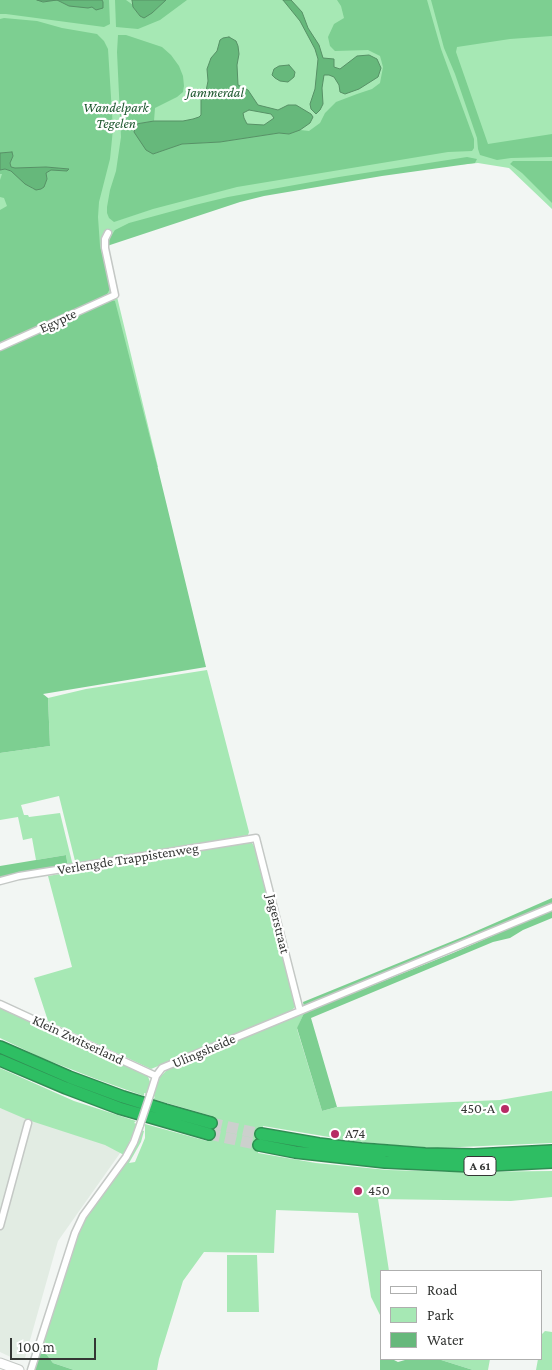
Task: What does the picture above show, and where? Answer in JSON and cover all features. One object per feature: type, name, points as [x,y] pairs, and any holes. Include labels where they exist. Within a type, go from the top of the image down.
[{"type":"highway","points":[[0,1047],[69,1077],[165,1110],[210,1129],[118,1108],[0,1060]]},
{"type":"highway","name":"A 61","points":[[552,1151],[474,1155],[425,1154],[260,1139],[295,1152],[407,1164],[471,1166],[552,1162]]},
{"type":"main road","points":[[0,1363],[19,1370]]},
{"type":"street","name":"Egypte","points":[[0,347],[115,295],[105,248],[105,239],[108,233]]},
{"type":"street","name":"Verlengde Trappistenweg","points":[[0,881],[256,838]]},
{"type":"street","name":"Jagerstraat","points":[[256,838],[300,1011]]},
{"type":"street","name":"Ulingsheide","points":[[31,1370],[75,1233],[88,1208],[126,1157],[134,1142],[156,1076],[162,1068],[552,907]]},
{"type":"street","name":"Klein Zwitserland","points":[[0,1004],[156,1076]]},
{"type":"street","points":[[0,1226],[28,1123]]},
{"type":"shaded area","points":[[0,0],[37,0],[43,2],[57,0],[69,6],[109,0],[110,24],[104,27],[0,14]]},
{"type":"shaded area","points":[[115,0],[126,0],[133,5],[140,16],[152,13],[166,0],[187,0],[160,20],[138,29],[116,27]]},
{"type":"shaded area","points":[[337,0],[427,0],[441,49],[474,139],[472,151],[448,152],[237,187],[153,209],[114,222],[109,218],[107,207],[116,171],[121,137],[118,35],[126,35],[162,47],[179,66],[183,76],[183,92],[155,108],[154,121],[136,124],[153,154],[182,144],[220,142],[279,133],[289,134],[300,130],[309,131],[320,123],[325,113],[336,102],[372,89],[380,83],[383,67],[380,56],[368,50],[335,51],[330,46],[328,37],[334,24],[344,18],[341,6]]},
{"type":"shaded area","points":[[431,0],[552,0],[552,36],[510,39],[457,47],[456,52],[488,144],[552,134],[552,157],[497,160],[480,155],[477,138],[444,48]]},
{"type":"shaded area","points":[[0,19],[37,21],[62,28],[97,34],[104,41],[108,49],[113,129],[110,159],[99,202],[98,217],[100,246],[111,287],[106,296],[0,344],[0,210],[7,206],[4,198],[0,197],[2,174],[0,174],[0,170],[11,171],[33,189],[47,179],[46,173],[51,170],[67,171],[68,169],[46,167],[15,168],[11,167],[10,163],[13,156],[12,152],[0,153]]},
{"type":"shaded area","points":[[467,157],[477,159],[475,163],[382,176],[264,196],[240,202],[107,246],[115,230],[129,223],[195,205],[228,197],[339,177]]},
{"type":"shaded area","points":[[513,161],[552,161],[552,203],[522,173],[510,164]]},
{"type":"shaded area","points":[[112,300],[115,301],[206,667],[43,694],[48,698],[50,746],[0,753],[0,350]]},
{"type":"shaded area","points":[[66,855],[68,867],[0,879],[0,866]]},
{"type":"shaded area","points":[[552,898],[552,905],[304,1007],[303,1002],[465,936]]},
{"type":"shaded area","points":[[552,910],[552,918],[523,930],[510,938],[493,942],[311,1018],[337,1107],[322,1111],[297,1028],[304,1013],[453,953]]},
{"type":"shaded area","points":[[0,1108],[123,1149],[58,1241],[25,1358],[15,1359],[0,1352]]},
{"type":"shaded area","points":[[40,1351],[47,1355],[53,1363],[74,1370],[35,1370]]},
{"type":"shaded area","points":[[380,1360],[394,1360],[398,1362],[405,1360],[441,1360],[473,1370],[380,1370]]},
{"type":"green space","name":"Wandelpark Tegelen","points":[[0,0],[552,0],[552,209],[509,168],[478,163],[375,172],[250,197],[114,237],[106,251],[158,467],[0,499]]},
{"type":"green space","points":[[207,670],[249,832],[248,835],[76,865],[59,796],[21,805],[24,815],[29,817],[60,813],[73,866],[68,867],[66,855],[36,860],[32,838],[23,840],[18,817],[0,820],[0,753],[50,746],[48,698],[86,689]]},
{"type":"green space","points":[[245,842],[252,843],[254,846],[295,1003],[295,1007],[291,1011],[151,1069],[48,1021],[34,978],[72,967],[48,876]]},
{"type":"green space","points":[[0,1008],[147,1074],[150,1082],[147,1094],[144,1093],[144,1096],[96,1079],[42,1058],[0,1038]]},
{"type":"green space","points":[[304,1013],[297,1029],[322,1111],[337,1107],[500,1100],[552,1091],[552,1143],[437,1148],[353,1141],[263,1126],[258,1153],[316,1163],[388,1170],[458,1172],[552,1171],[552,1197],[511,1201],[378,1199],[389,1270],[380,1270],[380,1315],[371,1297],[358,1213],[276,1210],[274,1253],[204,1252],[183,1281],[157,1370],[74,1370],[53,1363],[47,1355],[40,1351],[78,1235],[85,1218],[126,1163],[136,1145],[141,1130],[144,1131],[141,1142],[129,1163],[135,1162],[145,1138],[145,1124],[207,1141],[212,1116],[153,1099],[160,1077],[167,1070]]},
{"type":"green space","points":[[0,1068],[74,1101],[136,1121],[134,1123],[137,1124],[124,1155],[105,1145],[28,1120],[0,1108]]},
{"type":"green space","points":[[227,1255],[257,1255],[259,1312],[227,1312]]},
{"type":"green space","points":[[545,1331],[552,1332],[552,1370],[536,1370],[538,1360],[542,1360],[542,1334]]},
{"type":"green space","points":[[441,1360],[490,1360],[488,1370],[473,1370]]},
{"type":"water","points":[[37,0],[57,0],[43,2]]},
{"type":"water","points":[[57,0],[102,0],[103,8],[96,10],[92,7],[69,6]]},
{"type":"water","points":[[132,0],[166,0],[144,18],[133,7]]},
{"type":"water","points":[[283,0],[291,0],[302,12],[308,28],[319,45],[323,58],[334,59],[334,67],[340,69],[357,56],[369,55],[377,59],[381,68],[378,77],[359,89],[345,94],[340,92],[339,85],[334,77],[324,75],[322,88],[323,104],[316,114],[311,109],[310,104],[315,89],[318,59],[315,49],[300,21]]},
{"type":"water","points":[[229,37],[236,41],[239,54],[237,65],[238,85],[248,90],[258,105],[278,110],[288,105],[296,105],[311,114],[313,117],[310,123],[300,130],[289,134],[279,133],[220,142],[182,144],[153,154],[146,150],[134,132],[136,124],[154,121],[183,121],[201,115],[201,99],[206,91],[208,81],[207,69],[211,58],[217,51],[220,40]],"holes":[[[249,110],[271,114],[274,118],[264,125],[247,124],[243,113]]]},
{"type":"water","points":[[289,65],[295,72],[294,77],[288,82],[280,81],[272,75],[274,69],[279,66]]},
{"type":"water","points":[[12,152],[11,167],[69,169],[67,171],[51,170],[46,173],[47,179],[44,187],[36,190],[25,184],[11,171],[0,170],[0,153]]},
{"type":"tunnel","points":[[211,1123],[261,1134]]},
{"type":"tunnel","points":[[209,1134],[259,1145]]},
{"type":"place","name":"450-A","points":[[505,1109]]},
{"type":"place","name":"A74","points":[[335,1134]]},
{"type":"place","name":"450","points":[[358,1191]]},
{"type":"park label","name":"Jammerdal","points":[[215,93]]}]
